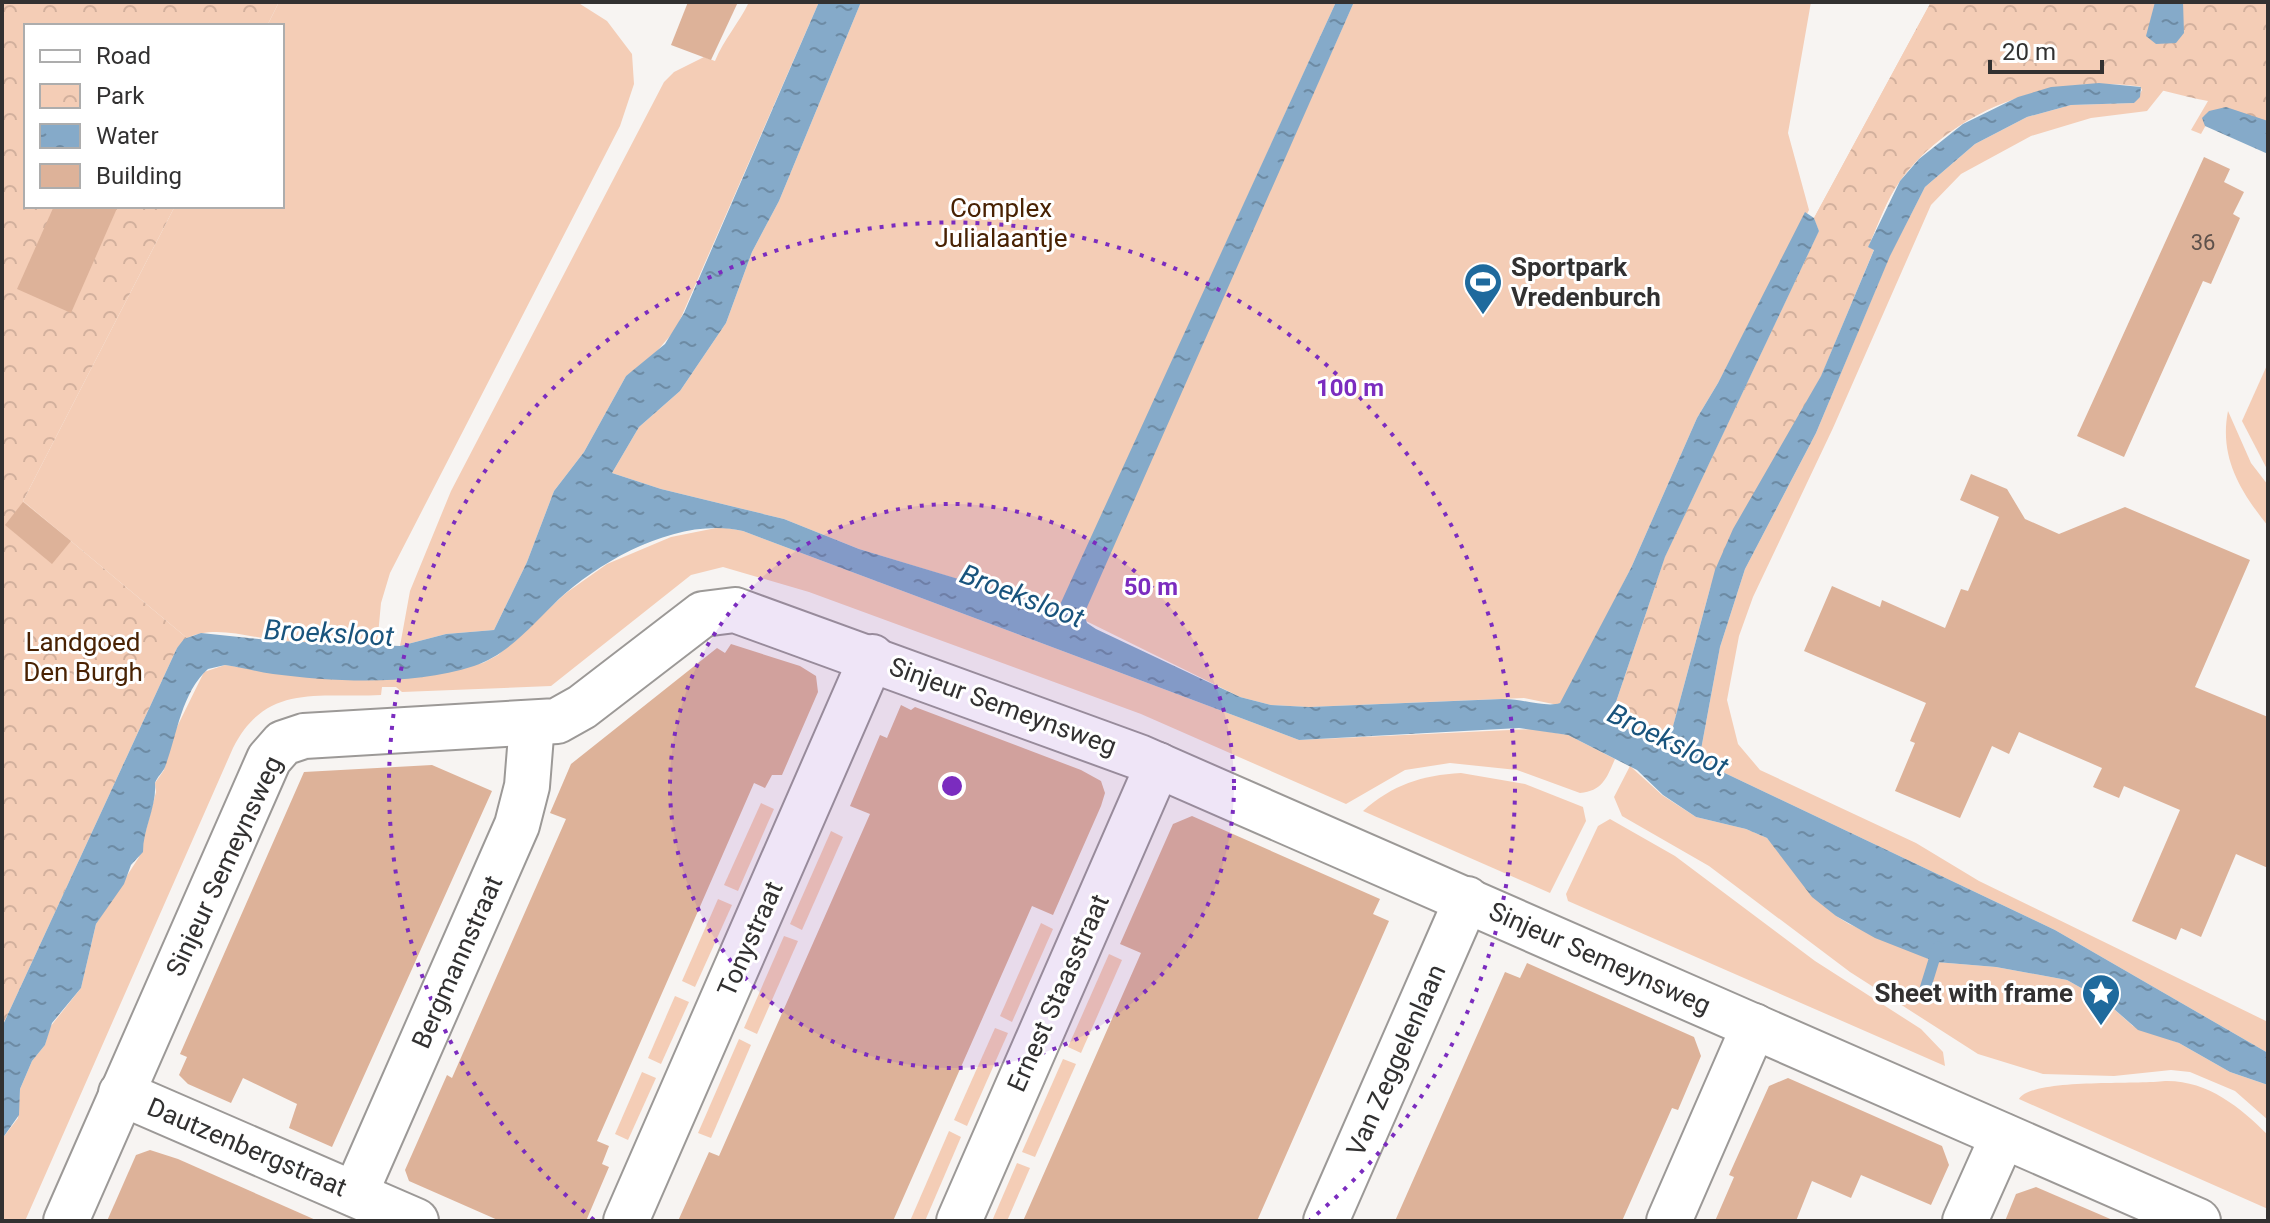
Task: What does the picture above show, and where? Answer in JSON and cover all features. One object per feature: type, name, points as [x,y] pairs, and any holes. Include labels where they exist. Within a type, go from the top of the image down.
[{"type":"street","name":"Sinjeur Semeynsweg","points":[[66,1221],[264,769],[278,746],[304,736],[557,721],[571,714],[698,617],[713,610],[735,610],[872,657],[1158,765],[2198,1221]]},
{"type":"street","name":"Tonystraat","points":[[626,1221],[872,657]]},
{"type":"street","name":"Bergmannstraat","points":[[355,1194],[517,825],[527,786],[532,723]]},
{"type":"street","name":"Ernest Staasstraat","points":[[959,1221],[1158,765]]},
{"type":"street","name":"Van Zeggelenlaan","points":[[1326,1221],[1467,899]]},
{"type":"street","points":[[1669,1221],[1754,1026]]},
{"type":"street","name":"Dautzenbergstraat","points":[[121,1093],[416,1221]]},
{"type":"street","points":[[1965,1221],[2003,1136]]},
{"type":"green space","name":"Landgoed Den Burgh","points":[[2,2],[279,2],[268,24],[24,24],[24,208],[174,208],[23,501],[187,638],[177,648],[2,1027]]},
{"type":"green space","points":[[279,2],[577,2],[607,21],[632,54],[634,84],[620,126],[390,573],[381,603],[377,646],[281,641],[221,632],[187,638],[23,501],[174,208],[284,208],[284,24],[268,24]]},
{"type":"green space","points":[[749,2],[819,2],[676,329],[651,358],[626,376],[584,452],[554,491],[527,562],[494,630],[446,634],[400,646],[410,591],[451,491],[664,82],[674,72],[704,57],[715,61]]},
{"type":"green space","name":"Complex Julialaantje","points":[[861,2],[1336,2],[1059,610],[859,549],[784,519],[661,489],[612,473],[639,427],[680,391],[726,323],[752,252],[779,201]]},
{"type":"green space","name":"Sportpark Vredenburch","points":[[1354,2],[1811,2],[1788,133],[1809,210],[1697,418],[1631,568],[1565,698],[1558,705],[1524,698],[1309,707],[1271,705],[1240,697],[1084,620],[1087,602],[1112,544]]},
{"type":"green space","points":[[1931,2],[2155,2],[2146,36],[2152,42],[2171,45],[2181,37],[2183,2],[2225,2],[2171,55],[2148,59],[2070,50],[2003,63],[1940,94],[1893,134],[1864,177],[1804,322],[1685,553],[1633,721],[1647,728],[1650,723],[1681,609],[1706,543],[1806,351],[1864,208],[1882,174],[1904,144],[1931,117],[1964,95],[2020,73],[2065,65],[2152,74],[2175,69],[2201,49],[2244,2],[2268,2],[2268,42],[2184,73],[2167,86],[2147,111],[2091,118],[2031,136],[1961,174],[1931,205],[1833,428],[1753,597],[1739,636],[1727,700],[1738,744],[1760,770],[1916,843],[1979,881],[2268,1022],[2268,1053],[2055,930],[1710,766],[1700,755],[1720,647],[1745,569],[1816,433],[1890,255],[1925,187],[1975,144],[2027,117],[2071,105],[2134,103],[2142,90],[2140,86],[2107,82],[2074,83],[2040,89],[2007,100],[1947,135],[1921,157],[1900,181],[1886,204],[1868,247],[1874,249],[1821,376],[1733,529],[1715,570],[1672,730],[1666,737],[1658,737],[1656,742],[1619,725],[1616,702],[1665,557],[1819,231],[1814,218]]},
{"type":"green space","points":[[1931,2],[2268,2],[2268,142],[2211,116],[2201,134],[2191,130],[2208,101],[2145,87],[2103,84],[2037,92],[2006,102],[1975,116],[1922,155],[1900,180],[1886,204],[1868,247],[1874,249],[1821,376],[1705,597],[1672,730],[1655,742],[1619,725],[1616,706],[1665,557],[1819,231],[1814,218]]},
{"type":"green space","points":[[2268,363],[2268,471],[2242,421]]},
{"type":"green space","points":[[2228,411],[2251,463],[2268,485],[2268,526],[2234,473],[2227,443]]},
{"type":"green space","points":[[721,527],[743,531],[1299,740],[1532,729],[1568,735],[1615,759],[1603,782],[1588,792],[1580,793],[1517,770],[1450,763],[1405,770],[1346,804],[1141,714],[809,592],[723,567],[691,575],[551,686],[402,692],[396,687],[382,687],[381,695],[295,698],[277,703],[246,727],[233,748],[25,1221],[2,1221],[2,1139],[18,1118],[20,1089],[32,1061],[45,1045],[50,1027],[81,988],[96,924],[139,857],[156,792],[155,783],[164,770],[174,733],[204,672],[225,665],[317,678],[401,677],[483,663],[498,655],[566,593],[607,564],[671,537]]},
{"type":"green space","points":[[1630,766],[1662,795],[1696,817],[1746,829],[1767,838],[1836,916],[1849,924],[1936,962],[1996,967],[2067,980],[2106,1002],[2133,1026],[2179,1043],[2230,1072],[2268,1085],[2268,1120],[2235,1091],[2190,1072],[2171,1070],[2114,1076],[2043,1074],[1978,1054],[1850,972],[1709,866],[1622,816],[1614,797]]},
{"type":"green space","points":[[1461,773],[1525,784],[1583,807],[1586,821],[1550,893],[1363,811],[1385,794],[1408,783]]},
{"type":"green space","points":[[761,803],[774,809],[738,891],[724,885]]},
{"type":"green space","points":[[1610,819],[1675,856],[1815,961],[1921,1029],[1943,1052],[1945,1066],[1568,901],[1566,894],[1598,826]]},
{"type":"green space","points":[[831,831],[843,837],[802,930],[790,924]]},
{"type":"green space","points":[[718,899],[732,905],[695,987],[682,981]]},
{"type":"green space","points":[[1041,923],[1053,929],[1012,1022],[1000,1016]]},
{"type":"green space","points":[[784,936],[798,941],[757,1034],[744,1028]]},
{"type":"green space","points":[[1109,954],[1122,960],[1081,1053],[1068,1047]]},
{"type":"green space","points":[[675,996],[689,1002],[661,1064],[648,1058]]},
{"type":"green space","points":[[995,1028],[1008,1033],[967,1126],[954,1120]]},
{"type":"green space","points":[[739,1039],[751,1045],[711,1138],[698,1133]]},
{"type":"green space","points":[[1063,1059],[1076,1064],[1035,1157],[1022,1152]]},
{"type":"green space","points":[[642,1072],[656,1078],[628,1140],[615,1134]]},
{"type":"green space","points":[[2165,1081],[2209,1090],[2234,1105],[2268,1135],[2268,1209],[2019,1099],[2028,1092],[2063,1085]]},
{"type":"green space","points":[[949,1131],[961,1137],[925,1221],[910,1221]]},
{"type":"green space","points":[[1017,1163],[1030,1168],[1007,1221],[992,1221]]},
{"type":"water","name":"Broeksloot","points":[[819,2],[861,2],[779,201],[752,252],[726,323],[680,391],[639,427],[612,473],[661,489],[784,519],[859,549],[1058,609],[1336,2],[1354,2],[1084,614],[1087,623],[1096,629],[1240,697],[1271,705],[1309,707],[1502,699],[1560,703],[1631,568],[1697,418],[1805,212],[1814,218],[1819,231],[1665,557],[1616,702],[1619,725],[1656,742],[1657,737],[1666,737],[1672,730],[1715,570],[1733,529],[1821,376],[1874,250],[1868,247],[1900,181],[1919,159],[1963,124],[2018,97],[2051,87],[2099,83],[2141,87],[2140,97],[2134,103],[2071,105],[2027,117],[1975,144],[1925,187],[1890,256],[1816,433],[1745,569],[1720,647],[1700,755],[1710,766],[2055,930],[2268,1053],[2268,1085],[2230,1072],[2179,1043],[2138,1030],[2106,1002],[2067,980],[1996,967],[1936,962],[1875,938],[1836,916],[1812,897],[1767,838],[1746,829],[1696,817],[1663,795],[1637,770],[1568,735],[1519,728],[1299,740],[743,531],[719,528],[670,535],[620,556],[577,584],[509,646],[474,666],[426,677],[374,680],[297,677],[225,665],[208,669],[186,702],[165,767],[155,783],[143,852],[131,865],[124,884],[96,924],[81,988],[52,1023],[45,1045],[32,1061],[20,1089],[19,1115],[2,1139],[2,1027],[177,648],[184,639],[201,633],[278,641],[400,646],[446,634],[494,630],[527,562],[554,491],[584,452],[626,376],[665,344],[684,313]]},
{"type":"water","points":[[2155,2],[2183,2],[2184,33],[2176,43],[2156,44],[2146,36]]},
{"type":"water","points":[[2226,107],[2268,121],[2268,154],[2205,126],[2202,118],[2209,111]]},
{"type":"building","points":[[688,2],[738,2],[711,60],[671,45]]},
{"type":"building","points":[[2204,157],[2230,169],[2224,182],[2244,192],[2233,214],[2240,218],[2211,284],[2203,281],[2124,457],[2077,436]]},
{"type":"building","points":[[53,208],[117,208],[71,313],[17,289]]},
{"type":"building","points":[[1971,474],[2007,489],[2025,519],[2059,534],[2125,507],[2250,560],[2195,687],[2268,717],[2268,868],[2236,854],[2201,937],[2181,928],[2176,940],[2132,921],[2180,810],[2124,786],[2119,798],[2093,787],[2102,768],[2019,732],[2009,754],[1992,746],[1960,818],[1895,791],[1915,743],[1910,741],[1926,703],[1804,651],[1832,586],[1880,607],[1882,600],[1945,628],[1961,589],[1968,591],[1999,517],[1960,500]]},
{"type":"building","points":[[23,502],[71,541],[52,564],[5,525]]},
{"type":"building","points":[[731,644],[800,666],[816,676],[818,692],[782,775],[772,775],[765,788],[754,783],[597,1141],[609,1146],[602,1164],[609,1167],[586,1221],[500,1221],[409,1181],[405,1170],[447,1075],[452,1078],[566,819],[550,813],[571,764],[717,648],[725,653]]},
{"type":"building","points":[[901,705],[911,710],[915,707],[1081,770],[1101,781],[1105,793],[1101,806],[1053,915],[1032,906],[893,1221],[678,1221],[709,1152],[719,1156],[870,814],[850,806],[880,735],[887,738]]},
{"type":"building","points":[[432,765],[492,791],[332,1147],[289,1128],[297,1104],[243,1078],[231,1103],[188,1084],[179,1075],[187,1057],[180,1054],[304,772]]},
{"type":"building","points":[[1192,816],[1380,899],[1373,914],[1389,921],[1257,1221],[1023,1221],[1141,953],[1120,944],[1173,824]]},
{"type":"building","points":[[1527,963],[1694,1037],[1701,1056],[1678,1110],[1672,1108],[1622,1221],[1395,1221],[1505,972],[1520,978]]},
{"type":"building","points":[[1788,1078],[1942,1146],[1949,1165],[1931,1205],[1861,1175],[1851,1198],[1812,1181],[1796,1221],[1715,1221],[1734,1177],[1729,1175],[1769,1086]]},
{"type":"building","points":[[150,1150],[178,1159],[318,1221],[107,1221],[136,1155]]},
{"type":"building","points":[[2036,1187],[2115,1221],[2005,1221],[2016,1194]]},
{"type":"waterway","points":[[1925,989],[1938,947]]},
{"type":"place","name":"Sportpark Vredenburch","points":[[1483,316]]},
{"type":"place","name":"Sheet with frame","points":[[2101,1027]]}]
